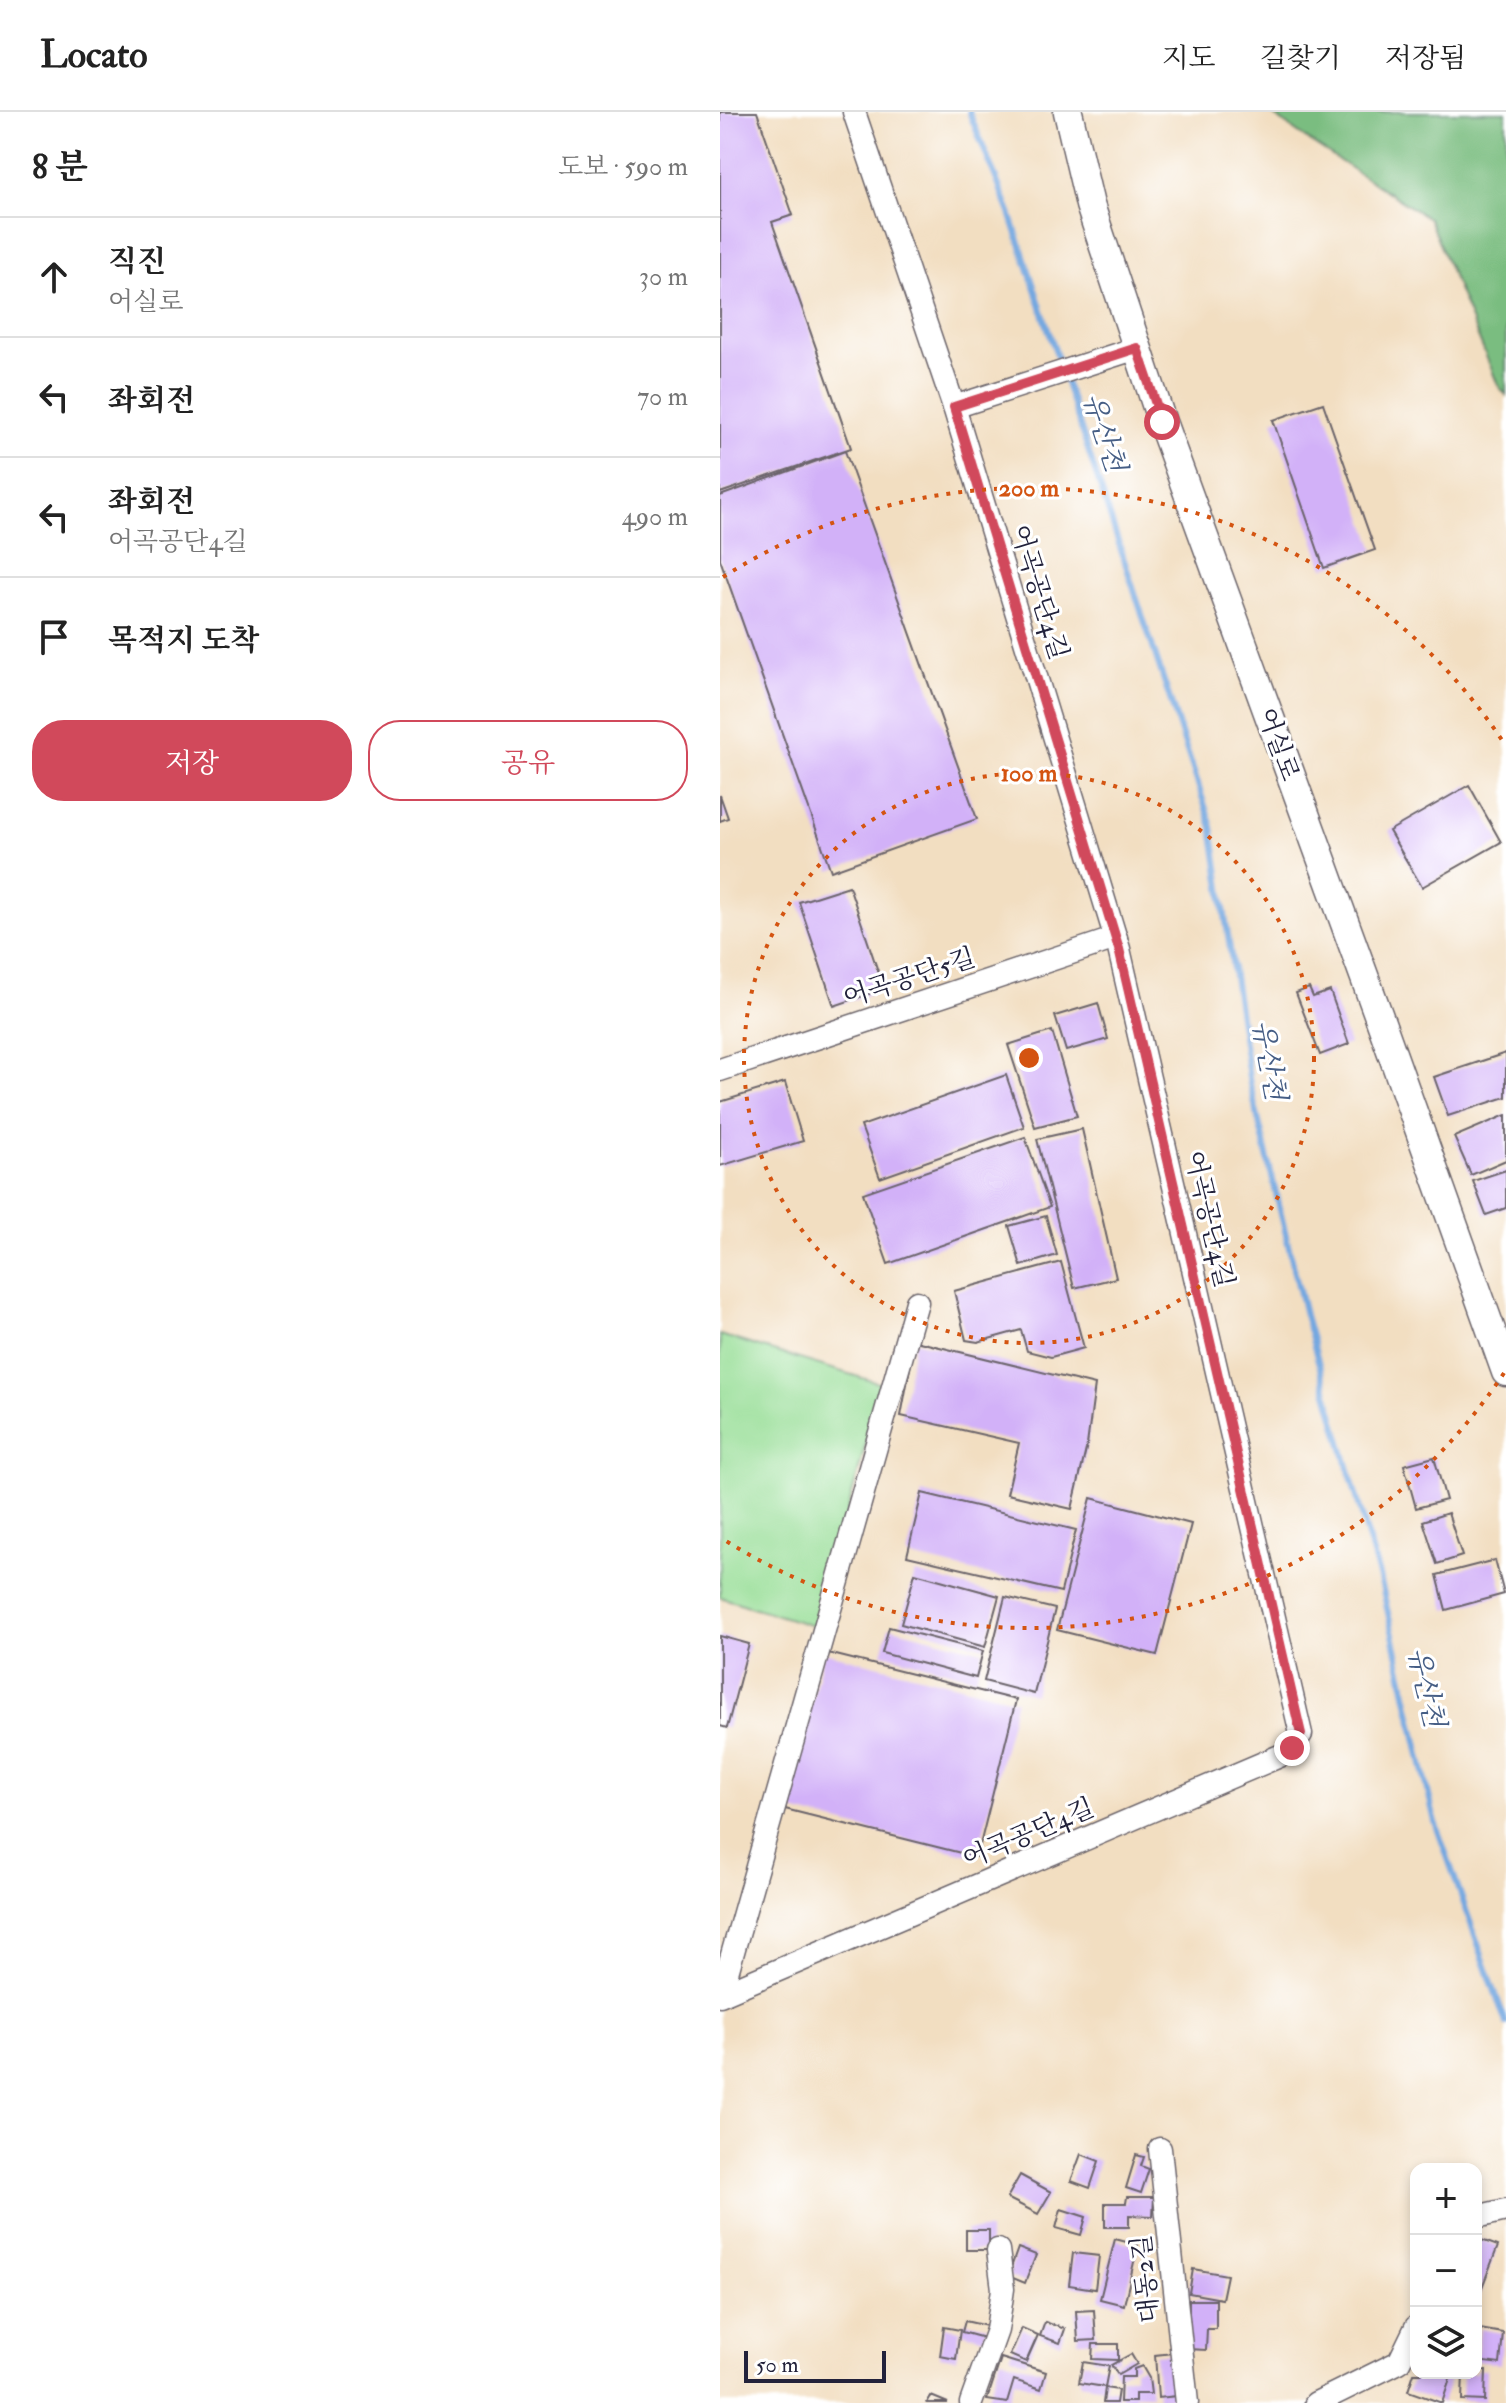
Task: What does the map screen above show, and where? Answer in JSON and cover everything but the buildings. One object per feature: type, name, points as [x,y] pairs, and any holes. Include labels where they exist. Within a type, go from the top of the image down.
[{"type":"main road","name":"어실로","points":[[1068,112],[1090,205],[1137,348],[1506,1372]]},
{"type":"street","name":"어곡공단4길","points":[[720,1995],[1282,1755],[1292,1748],[1301,1734],[1116,938],[954,407],[854,112]]},
{"type":"street","points":[[954,407],[1137,348]]},
{"type":"street","name":"어곡공단5길","points":[[720,1070],[1116,938]]},
{"type":"street","name":"어곡공단4길","points":[[720,1995],[917,1302]]},
{"type":"street","name":"대동2길","points":[[1160,2149],[1187,2403]]},
{"type":"street","points":[[1482,2216],[1506,2210]]},
{"type":"street","points":[[971,2403],[997,2330],[1003,2289],[998,2250]]},
{"type":"street","points":[[1316,2403],[1399,2362],[1410,2339]]},
{"type":"green space","points":[[1269,112],[1506,112],[1506,395],[1498,385],[1429,219]]},
{"type":"green space","points":[[720,1335],[882,1384],[816,1627],[720,1597]]},
{"type":"waterway","name":"유산천","points":[[969,112],[1010,213],[1212,827],[1250,1084],[1305,1315],[1382,1586],[1435,1822],[1506,2023]]},
{"type":"route","points":[[1162,422],[1137,348],[954,407],[1119,949],[1301,1734],[1292,1748]]}]
